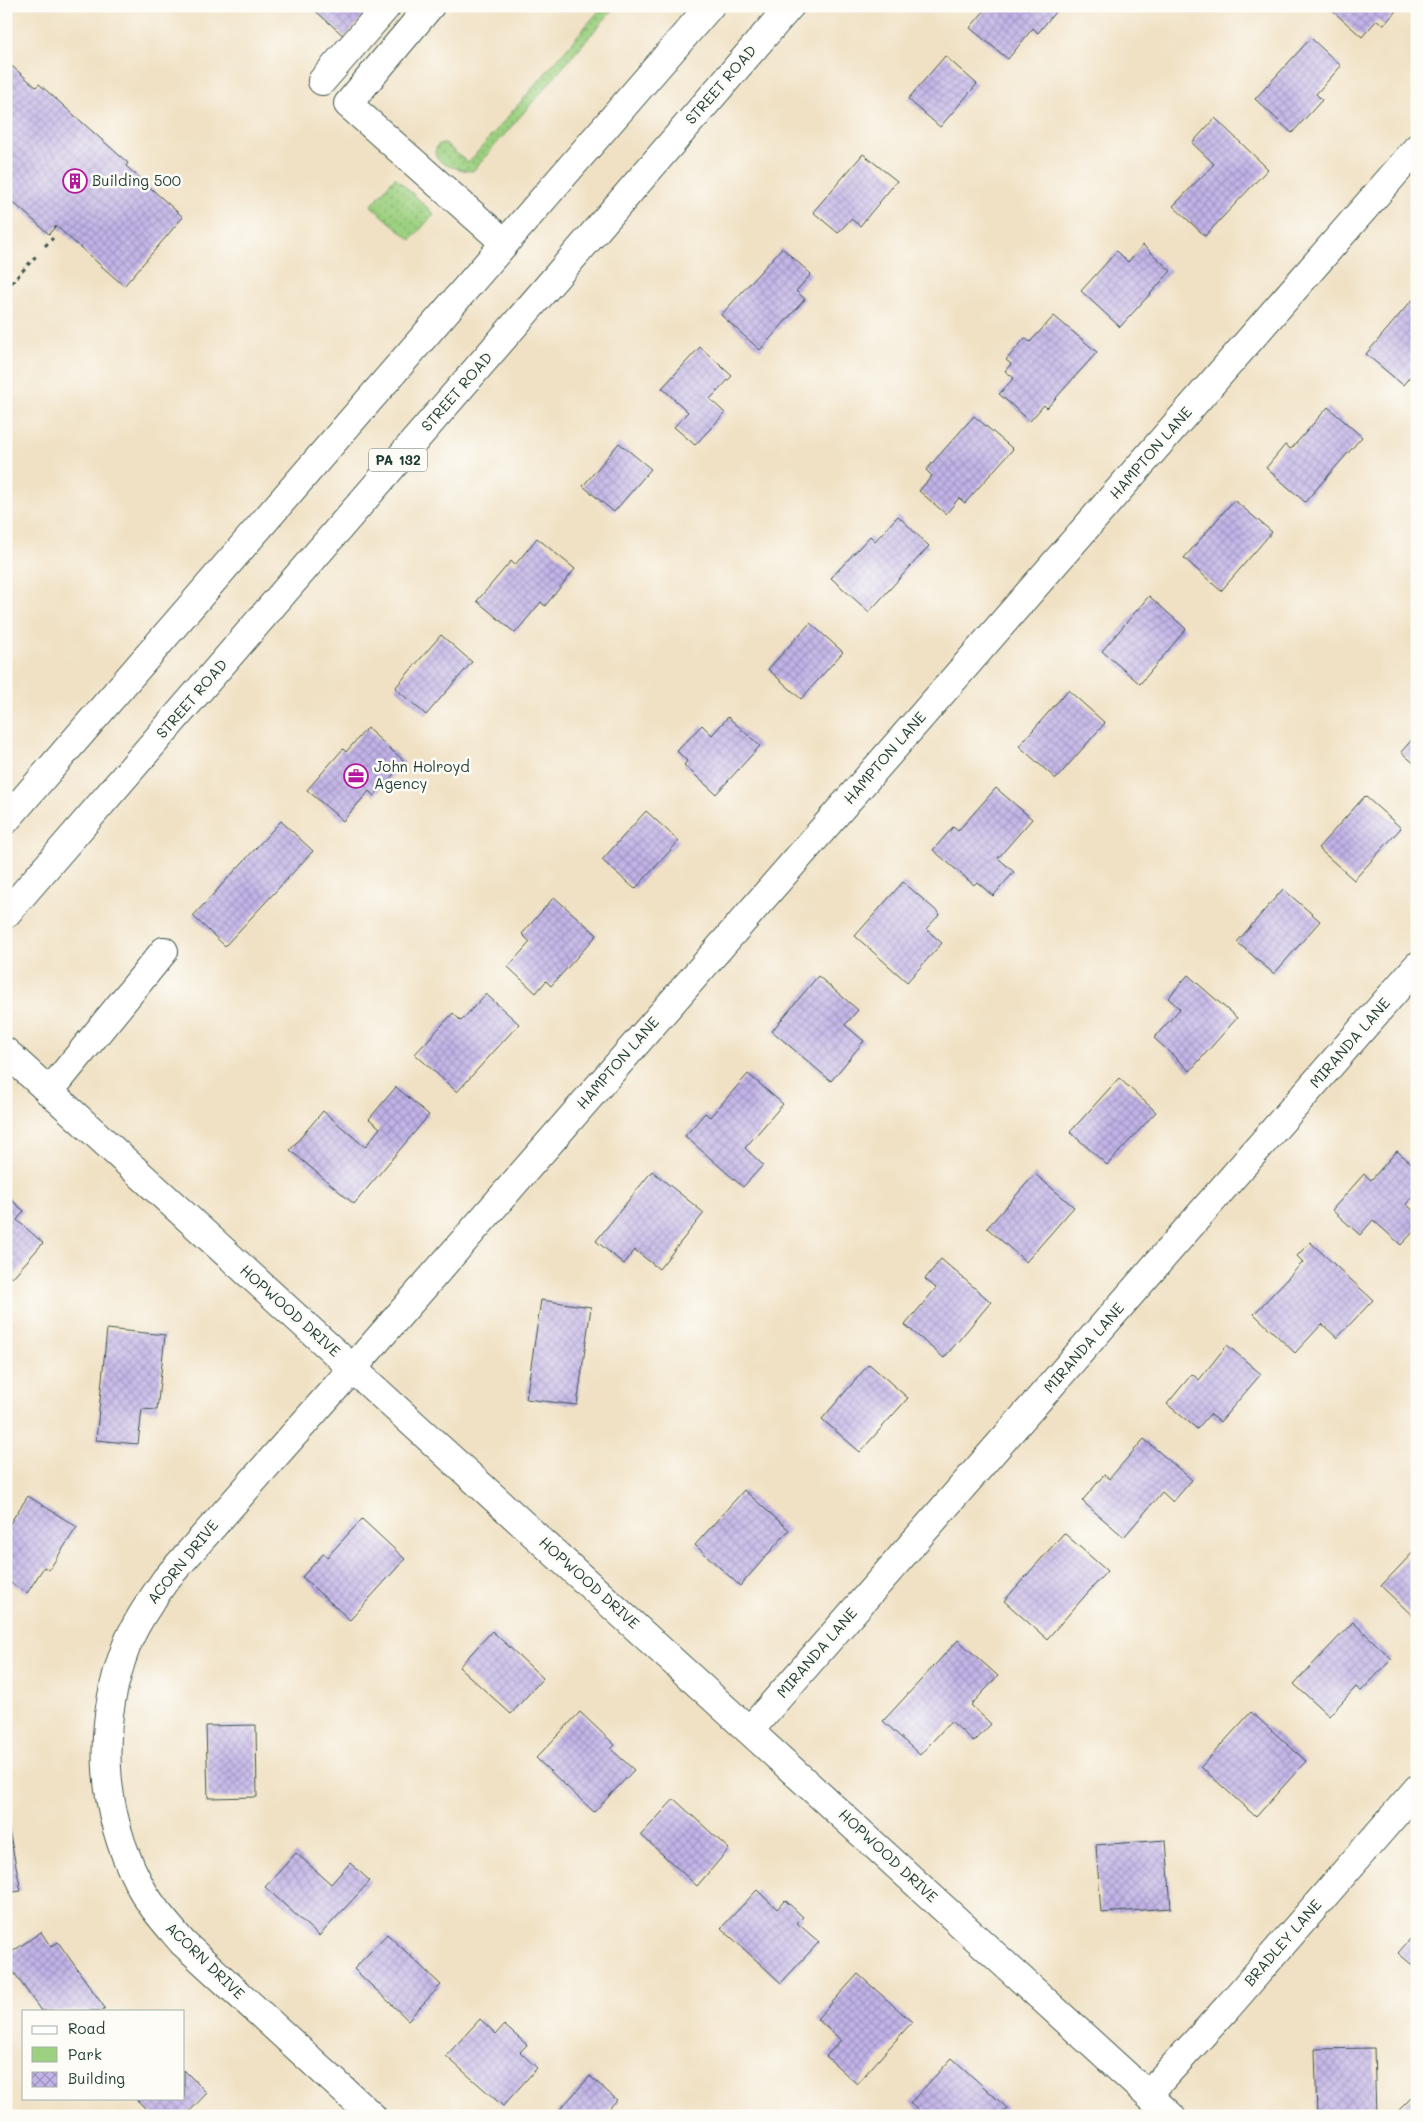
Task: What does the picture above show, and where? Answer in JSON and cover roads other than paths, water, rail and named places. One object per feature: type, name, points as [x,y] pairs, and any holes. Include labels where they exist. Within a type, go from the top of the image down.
[{"type":"street","points":[[430,6],[348,104],[505,243]]},
{"type":"street","points":[[6,820],[710,6]]},
{"type":"street","name":"STREET ROAD","points":[[6,914],[790,6]]},
{"type":"street","points":[[322,81],[386,7]]},
{"type":"street","name":"HAMPTON LANE","points":[[353,1368],[1417,148]]},
{"type":"street","points":[[50,1092],[164,951]]},
{"type":"street","name":"MIRANDA LANE","points":[[750,1730],[1417,966]]},
{"type":"street","name":"HOPWOOD DRIVE","points":[[6,1052],[1171,2116]]},
{"type":"street","name":"ACORN DRIVE","points":[[353,1368],[166,1579],[144,1611],[126,1646],[114,1683],[106,1736],[108,1792],[116,1830],[138,1882],[158,1914],[183,1943],[372,2116]]},
{"type":"street","name":"BRADLEY LANE","points":[[1148,2094],[1227,2008],[1417,1790]]},
{"type":"place","name":"Building 500","points":[[75,181]]},
{"type":"place","name":"John Holroyd Agency","points":[[356,776]]}]
